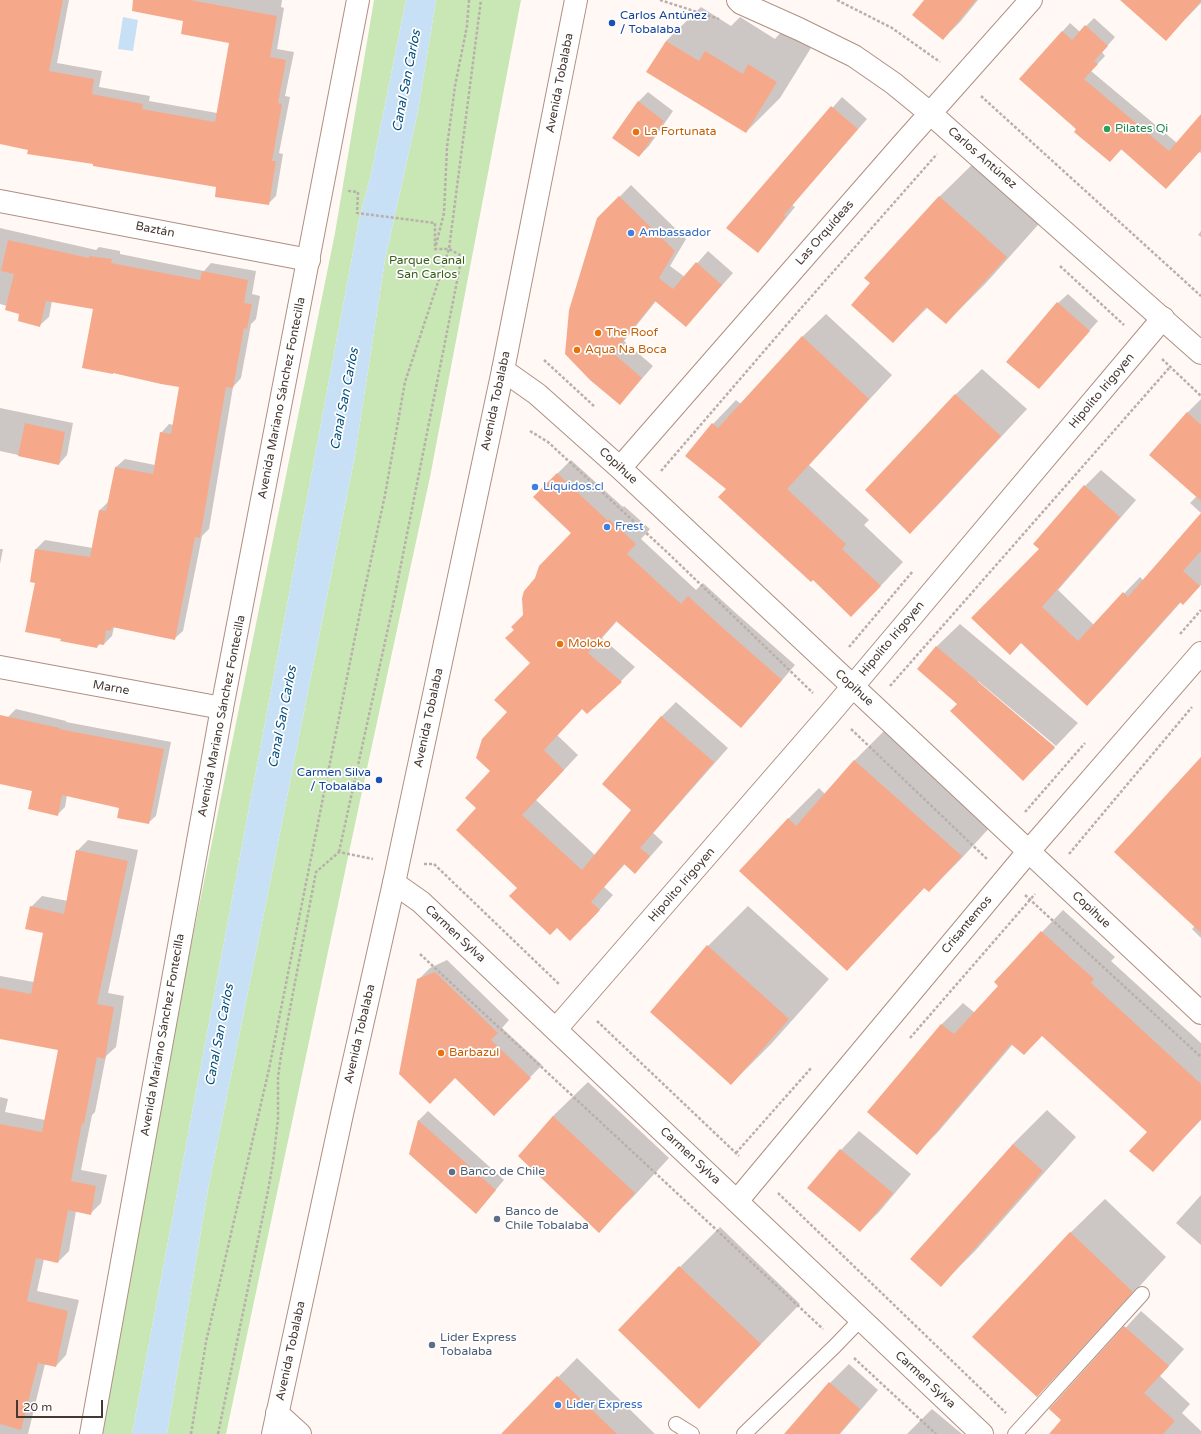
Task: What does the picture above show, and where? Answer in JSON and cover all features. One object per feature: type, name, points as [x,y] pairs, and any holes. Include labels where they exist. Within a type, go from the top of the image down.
[{"type":"street","name":"Avenida Mariano Sánchez Fontecilla","points":[[91,1434],[222,708],[358,0]]},
{"type":"street","name":"Avenida Tobalaba","points":[[275,1424],[396,874],[503,370],[576,0]]},
{"type":"street","name":"Las Orquídeas","points":[[620,468],[1031,0]]},
{"type":"street","name":"Carlos Antúnez","points":[[737,1],[854,56],[893,84],[931,114],[1201,353]]},
{"type":"street","name":"Baztán","points":[[0,201],[309,260]]},
{"type":"street","name":"Hipolito Irigoyen","points":[[556,1029],[832,711],[1163,318]]},
{"type":"street","name":"Copihue","points":[[503,370],[537,394],[620,468],[1201,1013]]},
{"type":"street","name":"Crisantemos","points":[[737,1201],[1028,852],[1201,653]]},
{"type":"street","name":"Marne","points":[[0,667],[222,708]]},
{"type":"street","name":"Carmen Sylva","points":[[396,874],[422,902],[982,1434]]},
{"type":"street","points":[[275,1424],[300,1434]]},
{"type":"lane","points":[[1018,1431],[1142,1294]]},
{"type":"lane","points":[[744,1434],[861,1319]]},
{"type":"lane","points":[[676,1424],[692,1434]]},
{"type":"path","points":[[435,249],[444,213],[447,147],[454,86],[467,26],[469,0]]},
{"type":"path","points":[[191,1434],[206,1342],[269,1069],[363,597],[385,495],[406,382],[449,250],[481,0]]},
{"type":"path","points":[[660,0],[723,20]]},
{"type":"path","points":[[837,0],[892,28],[942,63],[984,98],[1201,296]]},
{"type":"path","points":[[661,471],[796,314],[938,154],[913,133]]},
{"type":"path","points":[[357,213],[435,224],[435,249]]},
{"type":"path","points":[[218,1434],[268,1191],[278,1119],[277,1098],[280,1063],[316,872],[339,852],[392,610],[462,256],[449,250],[435,249]]},
{"type":"path","points":[[1059,265],[1201,396]]},
{"type":"path","points":[[890,686],[1170,367]]},
{"type":"path","points":[[530,431],[548,442],[669,554],[1030,900],[1201,1057]]},
{"type":"path","points":[[906,1042],[1030,900],[1196,702]]},
{"type":"path","points":[[339,852],[396,874]]},
{"type":"path","points":[[420,954],[936,1434]]},
{"type":"path","points":[[736,1154],[760,1175],[1018,1431]]},
{"type":"path","points":[[777,1193],[782,1186]]},
{"type":"green space","points":[[374,0],[406,0],[371,174],[359,220],[132,1434],[95,1434],[99,1401],[335,233]]},
{"type":"green space","name":"Parque Canal San Carlos","points":[[436,0],[521,0],[430,477],[226,1434],[167,1434],[208,1189],[355,455],[385,260],[418,111]]},
{"type":"water","name":"Canal San Carlos","points":[[406,0],[436,0],[418,111],[385,260],[355,455],[208,1189],[167,1434],[132,1434],[359,220],[371,174]]},
{"type":"water","points":[[123,17],[138,20],[133,51],[118,49]]},
{"type":"building","points":[[0,0],[63,0],[49,71],[94,79],[92,94],[143,104],[142,109],[215,122],[229,43],[181,34],[183,21],[132,11],[133,0],[190,0],[277,16],[270,57],[286,60],[278,103],[282,104],[272,161],[276,161],[269,205],[215,197],[216,187],[93,166],[93,164],[27,154],[28,150],[0,144]]},
{"type":"building","points":[[924,0],[976,0],[943,40],[912,15]]},
{"type":"building","points":[[1120,0],[1201,0],[1201,1],[1166,41]]},
{"type":"building","points":[[1085,25],[1108,46],[1094,61],[1098,64],[1084,79],[1169,151],[1201,114],[1201,150],[1166,189],[1121,149],[1110,162],[1074,132],[1076,129],[1019,79],[1062,31],[1072,40]]},
{"type":"building","points":[[666,41],[699,61],[705,51],[743,74],[748,64],[777,82],[746,133],[646,72]]},
{"type":"building","name":"La Fortunata","points":[[638,101],[664,121],[639,157],[612,138]]},
{"type":"building","points":[[831,106],[858,129],[784,215],[786,217],[758,253],[726,228]]},
{"type":"building","points":[[619,196],[675,251],[659,278],[673,289],[696,262],[722,285],[686,327],[655,301],[613,353],[642,378],[620,405],[590,380],[565,354],[569,310],[597,218]]},
{"type":"building","points":[[939,196],[1007,257],[946,324],[926,307],[893,343],[851,305],[870,283],[864,278]]},
{"type":"building","points":[[8,240],[89,258],[89,256],[112,259],[111,263],[200,280],[202,271],[248,280],[244,303],[252,304],[247,329],[244,328],[233,388],[226,387],[200,538],[195,537],[175,640],[112,627],[111,631],[106,630],[104,645],[98,644],[97,648],[25,632],[35,583],[30,582],[35,549],[90,557],[99,510],[106,511],[115,467],[153,474],[160,432],[171,434],[179,387],[82,368],[93,309],[46,301],[40,327],[18,321],[19,314],[5,310],[14,274],[1,271]]},
{"type":"building","points":[[1057,302],[1090,331],[1039,389],[1006,362]]},
{"type":"building","points":[[802,336],[869,399],[787,489],[846,544],[842,549],[881,586],[851,617],[813,580],[811,582],[718,497],[726,489],[685,456],[712,423],[718,428]]},
{"type":"building","points":[[955,394],[1001,436],[910,534],[865,490]]},
{"type":"building","points":[[1187,412],[1201,425],[1201,501],[1149,455]]},
{"type":"building","points":[[25,423],[65,432],[59,465],[18,456]]},
{"type":"building","points":[[557,473],[608,521],[609,519],[636,544],[627,554],[681,604],[688,596],[782,680],[741,728],[616,621],[588,653],[622,682],[587,714],[582,709],[544,750],[564,770],[522,815],[582,870],[631,810],[602,784],[661,716],[714,762],[640,848],[650,856],[635,874],[624,864],[591,902],[600,910],[570,941],[557,928],[550,935],[509,896],[517,888],[456,830],[476,808],[465,798],[490,771],[476,758],[482,739],[507,712],[494,700],[530,663],[505,638],[514,630],[511,627],[523,615],[522,598],[524,591],[535,578],[539,566],[571,533],[533,497]]},
{"type":"building","points":[[1084,485],[1120,517],[1042,607],[1078,641],[1123,592],[1128,597],[1201,513],[1201,551],[1183,571],[1200,586],[1183,605],[1180,602],[1087,706],[1021,643],[1010,655],[971,618],[1039,549],[1033,544]]},
{"type":"building","points":[[936,646],[1055,747],[1023,781],[950,711],[957,704],[917,669]]},
{"type":"building","points":[[0,715],[60,728],[59,729],[164,749],[149,824],[117,818],[119,808],[62,795],[58,816],[28,809],[32,791],[0,784]]},
{"type":"building","points":[[1201,757],[1201,933],[1114,852]]},
{"type":"building","points":[[854,760],[962,856],[929,892],[924,888],[847,971],[739,871],[788,818],[796,826]]},
{"type":"building","points":[[76,850],[128,861],[97,1004],[114,1007],[105,1059],[97,1057],[71,1181],[96,1186],[91,1215],[68,1210],[58,1263],[36,1258],[27,1301],[68,1311],[56,1367],[38,1363],[21,1430],[0,1424],[0,1124],[42,1132],[58,1050],[0,1039],[0,988],[31,994],[43,933],[25,929],[30,906],[64,914]]},
{"type":"building","points":[[1041,931],[1094,979],[1091,983],[1201,1084],[1201,1119],[1153,1172],[1129,1151],[1147,1132],[1042,1036],[1024,1055],[1011,1044],[917,1155],[867,1112],[941,1024],[954,1034],[998,986],[994,982]]},
{"type":"building","points":[[707,945],[789,1019],[731,1085],[650,1012]]},
{"type":"building","name":"Barbazul","points":[[435,972],[498,1033],[491,1040],[531,1078],[494,1116],[455,1078],[430,1104],[399,1074],[417,979]]},
{"type":"building","points":[[553,1116],[635,1193],[599,1233],[518,1156]]},
{"type":"building","name":"Banco de Chile","points":[[418,1120],[496,1190],[476,1214],[409,1154]]},
{"type":"building","points":[[1013,1144],[1043,1171],[941,1287],[910,1259]]},
{"type":"building","points":[[840,1149],[893,1193],[860,1232],[807,1188]]},
{"type":"building","points":[[1070,1232],[1133,1292],[1037,1397],[972,1337]]},
{"type":"building","points":[[679,1266],[761,1344],[699,1409],[618,1330]]},
{"type":"building","points":[[1124,1326],[1169,1366],[1144,1393],[1175,1421],[1163,1434],[1049,1434],[1061,1420],[1049,1409]]},
{"type":"building","name":"Lider Express","points":[[557,1376],[617,1434],[501,1434]]},
{"type":"building","points":[[829,1382],[860,1409],[839,1434],[784,1434]]},
{"type":"place","name":"Carlos Antúnez / Tobalaba","points":[[612,23]]},
{"type":"place","name":"Pilates Qi","points":[[1107,129]]},
{"type":"place","name":"La Fortunata","points":[[636,132]]},
{"type":"place","name":"Ambassador","points":[[631,233]]},
{"type":"place","name":"The Roof","points":[[598,333]]},
{"type":"place","name":"Aqua Na Boca","points":[[577,350]]},
{"type":"place","name":"Líquidos.cl","points":[[535,487]]},
{"type":"place","name":"Frest","points":[[607,527]]},
{"type":"place","name":"Moloko","points":[[560,644]]},
{"type":"place","name":"Carmen Silva / Tobalaba","points":[[379,780]]},
{"type":"place","name":"Barbazul","points":[[441,1053]]},
{"type":"place","name":"Banco de Chile","points":[[452,1172]]},
{"type":"place","name":"Banco de Chile Tobalaba","points":[[497,1219]]},
{"type":"place","name":"Lider Express Tobalaba","points":[[432,1345]]},
{"type":"place","name":"Lider Express","points":[[558,1405]]}]
